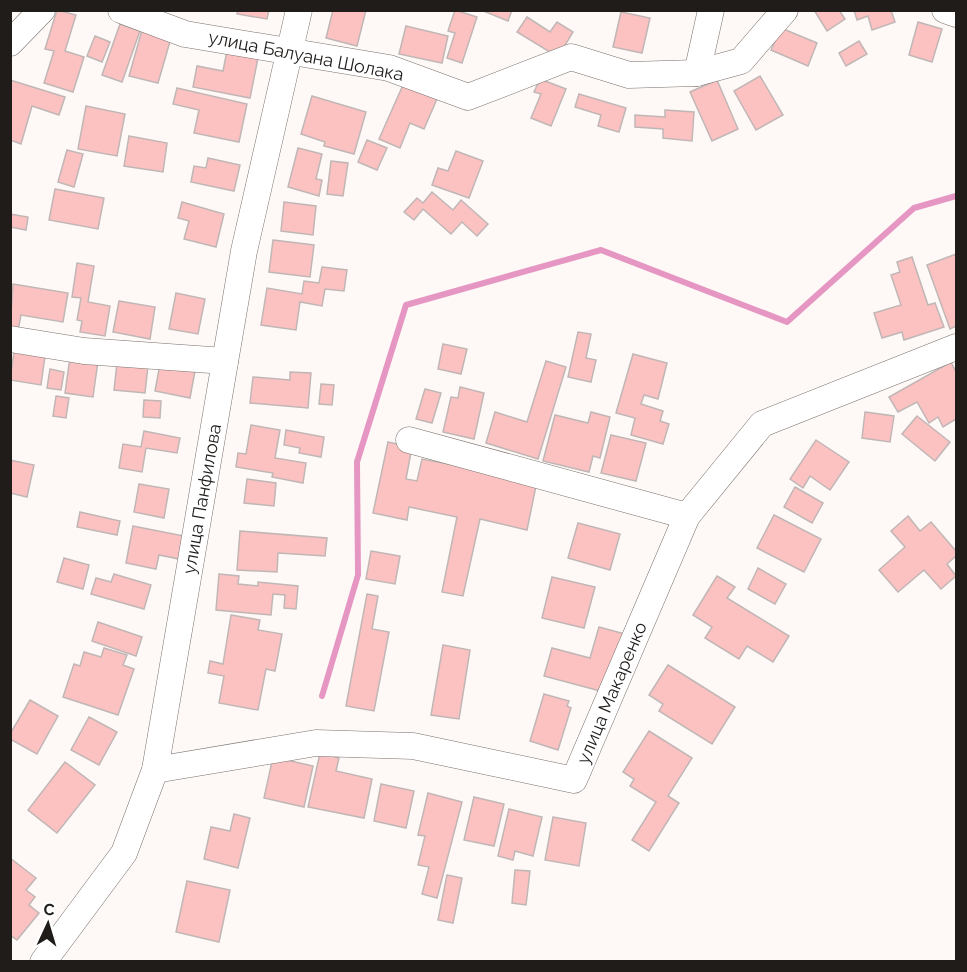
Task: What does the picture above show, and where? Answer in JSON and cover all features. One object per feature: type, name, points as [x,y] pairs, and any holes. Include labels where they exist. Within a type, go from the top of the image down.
[{"type":"street","points":[[10,43],[42,10]]},
{"type":"street","name":"улица Балуана Шолака","points":[[121,10],[185,34],[389,68],[468,97],[572,57],[629,75],[697,73],[741,61],[785,10]]},
{"type":"street","name":"улица Панфилова","points":[[43,962],[123,853],[155,770],[244,251],[298,10]]},
{"type":"street","points":[[697,73],[711,10]]},
{"type":"street","points":[[945,10],[957,14]]},
{"type":"street","points":[[10,339],[84,351],[225,361]]},
{"type":"street","name":"улица Макаренко","points":[[155,770],[316,742],[413,746],[574,780],[687,516],[762,424],[957,347]]},
{"type":"street","points":[[409,440],[687,516]]},
{"type":"building","points":[[57,10],[76,15],[65,51],[84,57],[73,92],[44,83],[54,51],[45,49]]},
{"type":"building","points":[[238,10],[269,10],[267,19],[237,14]]},
{"type":"building","points":[[333,10],[366,10],[357,46],[326,38]]},
{"type":"building","points":[[455,10],[477,17],[462,63],[447,58],[455,33],[448,31]]},
{"type":"building","points":[[481,10],[512,10],[508,21]]},
{"type":"building","points":[[814,10],[839,10],[845,19],[827,31]]},
{"type":"building","points":[[854,10],[891,10],[895,22],[872,30],[868,16],[857,20]]},
{"type":"building","points":[[621,12],[650,18],[642,53],[613,47]]},
{"type":"building","points":[[527,17],[550,32],[557,22],[573,32],[558,57],[517,32]]},
{"type":"building","points":[[918,22],[942,29],[932,62],[909,55]]},
{"type":"building","points":[[120,24],[140,31],[122,82],[102,75]]},
{"type":"building","points":[[406,26],[448,36],[442,63],[399,54]]},
{"type":"building","points":[[781,28],[817,43],[808,66],[771,50]]},
{"type":"building","points":[[142,30],[171,38],[158,83],[129,76]]},
{"type":"building","points":[[95,36],[110,42],[102,62],[87,56]]},
{"type":"building","points":[[859,41],[867,54],[846,66],[839,53]]},
{"type":"building","points":[[227,51],[258,58],[250,98],[193,87],[197,66],[223,71]]},
{"type":"building","points":[[760,76],[783,115],[756,130],[734,91]]},
{"type":"building","points":[[540,79],[566,89],[551,126],[531,118],[541,94],[534,92]]},
{"type":"building","points":[[10,80],[65,97],[59,115],[32,106],[21,144],[10,140]]},
{"type":"building","points":[[717,80],[738,129],[712,141],[690,92]]},
{"type":"building","points":[[403,85],[437,99],[424,129],[410,123],[400,148],[379,139]]},
{"type":"building","points":[[177,88],[247,104],[239,142],[194,133],[199,110],[173,104]]},
{"type":"building","points":[[579,94],[626,108],[619,132],[598,126],[601,115],[575,107]]},
{"type":"building","points":[[312,96],[366,112],[354,154],[324,146],[325,142],[301,134]]},
{"type":"building","points":[[86,106],[125,114],[117,156],[78,149]]},
{"type":"building","points":[[665,110],[694,112],[692,141],[663,138],[663,129],[635,127],[635,115],[665,117]]},
{"type":"building","points":[[129,136],[167,143],[163,172],[124,166]]},
{"type":"building","points":[[367,140],[387,148],[377,170],[358,162]]},
{"type":"building","points":[[298,148],[322,154],[316,179],[322,180],[319,196],[288,187]]},
{"type":"building","points":[[67,150],[83,154],[74,187],[58,182]]},
{"type":"building","points":[[456,151],[483,161],[469,198],[432,185],[438,168],[448,171]]},
{"type":"building","points":[[208,158],[240,165],[234,191],[191,182],[194,166],[206,168]]},
{"type":"building","points":[[331,161],[348,163],[343,196],[327,194]]},
{"type":"building","points":[[55,189],[104,198],[98,229],[49,220]]},
{"type":"building","points":[[432,192],[453,210],[461,200],[488,224],[477,236],[462,222],[451,234],[423,209],[414,220],[404,212],[417,198],[423,203]]},
{"type":"building","points":[[182,202],[224,214],[216,247],[184,239],[189,221],[178,218]]},
{"type":"building","points":[[284,202],[316,206],[313,235],[281,231]]},
{"type":"building","points":[[10,214],[28,217],[26,230],[10,227]]},
{"type":"building","points":[[273,240],[314,245],[310,277],[269,272]]},
{"type":"building","points":[[956,254],[956,326],[950,329],[927,265]]},
{"type":"building","points":[[912,257],[928,305],[935,303],[944,327],[904,340],[902,332],[882,338],[874,313],[901,305],[891,275],[900,272],[897,262]]},
{"type":"building","points":[[77,263],[94,266],[88,302],[110,306],[105,336],[80,332],[82,321],[77,320],[81,298],[72,297]]},
{"type":"building","points":[[322,267],[347,270],[344,291],[325,289],[322,306],[300,302],[296,330],[261,325],[267,288],[302,294],[304,281],[319,283]]},
{"type":"building","points":[[13,284],[68,293],[63,322],[21,315],[18,331],[10,330]]},
{"type":"building","points":[[176,293],[205,299],[198,334],[169,329]]},
{"type":"building","points":[[119,301],[155,307],[150,339],[113,332]]},
{"type":"building","points":[[578,332],[591,334],[586,358],[596,360],[591,382],[568,377]]},
{"type":"building","points":[[443,344],[467,349],[461,374],[438,369]]},
{"type":"building","points":[[15,345],[46,349],[41,385],[10,380]]},
{"type":"building","points":[[633,354],[667,363],[658,399],[644,395],[641,404],[663,411],[660,421],[669,424],[663,444],[631,435],[635,418],[616,413]]},
{"type":"building","points":[[70,357],[98,361],[93,397],[65,393]]},
{"type":"building","points":[[546,361],[566,367],[538,459],[486,443],[495,412],[527,422]]},
{"type":"building","points":[[951,362],[956,372],[956,419],[943,427],[938,417],[929,423],[917,402],[898,412],[889,397]]},
{"type":"building","points":[[117,363],[148,366],[145,393],[114,390]]},
{"type":"building","points":[[160,364],[195,371],[190,398],[155,391]]},
{"type":"building","points":[[50,369],[64,372],[61,390],[47,388]]},
{"type":"building","points":[[290,372],[311,373],[308,408],[250,403],[253,377],[290,380]]},
{"type":"building","points":[[321,384],[334,385],[332,405],[319,404]]},
{"type":"building","points":[[460,387],[484,393],[474,439],[443,432],[451,397],[458,398]]},
{"type":"building","points":[[425,389],[441,393],[432,423],[416,419]]},
{"type":"building","points":[[56,396],[69,398],[66,418],[53,416]]},
{"type":"building","points":[[144,400],[161,401],[160,418],[143,417]]},
{"type":"building","points":[[591,412],[610,417],[600,458],[593,456],[589,472],[543,461],[555,415],[588,423]]},
{"type":"building","points":[[865,412],[894,416],[890,442],[862,438]]},
{"type":"building","points":[[917,416],[950,442],[935,461],[902,434]]},
{"type":"building","points":[[251,425],[280,430],[275,458],[306,463],[303,483],[272,477],[273,473],[236,467],[238,453],[246,454]]},
{"type":"building","points":[[286,430],[324,437],[321,457],[299,453],[300,448],[284,445]]},
{"type":"building","points":[[144,431],[180,438],[177,453],[146,448],[142,472],[119,468],[123,444],[141,447]]},
{"type":"building","points":[[611,435],[646,443],[636,481],[601,473]]},
{"type":"building","points":[[816,440],[849,462],[830,490],[810,476],[803,488],[790,479]]},
{"type":"building","points":[[388,442],[412,447],[406,479],[417,481],[422,459],[537,481],[527,530],[480,519],[463,596],[442,592],[457,517],[409,507],[407,520],[373,513]]},
{"type":"building","points":[[10,460],[34,465],[27,497],[10,493]]},
{"type":"building","points":[[247,479],[276,483],[274,506],[244,503]]},
{"type":"building","points":[[139,484],[169,489],[164,518],[134,512]]},
{"type":"building","points":[[795,487],[823,503],[812,523],[784,507]]},
{"type":"building","points":[[80,512],[120,521],[117,535],[77,527]]},
{"type":"building","points":[[774,515],[821,539],[804,572],[757,548]]},
{"type":"building","points":[[908,516],[920,531],[931,522],[956,551],[956,556],[947,564],[956,576],[941,589],[924,570],[898,592],[879,570],[905,547],[891,531]]},
{"type":"building","points":[[578,523],[620,534],[610,570],[568,558]]},
{"type":"building","points":[[133,526],[184,536],[179,559],[159,555],[156,569],[126,563]]},
{"type":"building","points":[[240,531],[327,538],[325,556],[278,553],[277,572],[237,570]]},
{"type":"building","points":[[371,551],[400,556],[395,584],[366,579]]},
{"type":"building","points":[[64,558],[89,565],[83,589],[57,582]]},
{"type":"building","points":[[758,568],[786,584],[775,604],[748,589]]},
{"type":"building","points":[[114,574],[151,585],[144,609],[91,594],[96,578],[111,582]]},
{"type":"building","points":[[219,574],[239,576],[238,584],[258,586],[258,582],[298,586],[296,609],[284,608],[285,595],[273,594],[271,615],[216,610]]},
{"type":"building","points":[[717,576],[735,587],[727,598],[789,636],[773,662],[747,646],[739,659],[705,638],[712,627],[693,615]]},
{"type":"building","points":[[552,577],[595,587],[584,628],[542,618]]},
{"type":"building","points":[[367,594],[378,596],[372,629],[389,632],[374,711],[346,706]]},
{"type":"building","points":[[231,615],[260,620],[258,630],[282,634],[275,671],[266,669],[258,710],[219,703],[224,676],[208,673],[210,661],[223,664]]},
{"type":"building","points":[[98,622],[142,637],[136,656],[92,641]]},
{"type":"building","points":[[599,627],[625,634],[604,692],[544,676],[552,648],[590,658]]},
{"type":"building","points":[[443,645],[470,650],[459,719],[431,715]]},
{"type":"building","points":[[104,648],[127,655],[123,665],[134,669],[118,715],[63,697],[74,664],[80,666],[84,652],[101,657]]},
{"type":"building","points":[[668,665],[735,707],[712,744],[659,711],[663,704],[649,695]]},
{"type":"building","points":[[544,694],[569,701],[567,706],[571,708],[558,750],[530,741]]},
{"type":"building","points":[[30,700],[58,716],[37,754],[10,739],[10,734]]},
{"type":"building","points":[[89,717],[117,732],[99,765],[71,750]]},
{"type":"building","points":[[649,731],[692,758],[668,796],[679,803],[649,851],[632,840],[656,802],[630,786],[634,779],[623,772]]},
{"type":"building","points":[[320,753],[339,758],[336,771],[372,779],[364,818],[308,807]]},
{"type":"building","points":[[273,757],[313,766],[304,807],[264,798]]},
{"type":"building","points":[[65,762],[95,785],[57,833],[28,810]]},
{"type":"building","points":[[381,784],[414,791],[406,828],[374,821]]},
{"type":"building","points":[[428,793],[462,802],[437,898],[422,894],[429,867],[418,865],[425,836],[418,835]]},
{"type":"building","points":[[474,797],[504,804],[494,846],[464,840]]},
{"type":"building","points":[[509,809],[542,817],[533,856],[515,851],[513,860],[498,856]]},
{"type":"building","points":[[234,814],[250,818],[238,868],[204,859],[211,827],[230,831]]},
{"type":"building","points":[[553,817],[586,823],[579,866],[545,860]]},
{"type":"building","points":[[10,858],[36,878],[26,890],[35,897],[29,905],[39,913],[17,940],[10,935]]},
{"type":"building","points":[[515,870],[530,871],[526,905],[512,903]]},
{"type":"building","points":[[447,875],[462,878],[453,923],[438,920]]},
{"type":"building","points":[[187,881],[230,890],[219,942],[176,932]]},
{"type":"waterway","points":[[322,696],[358,575],[357,462],[406,305],[601,250],[787,322],[914,208],[956,196]]}]
